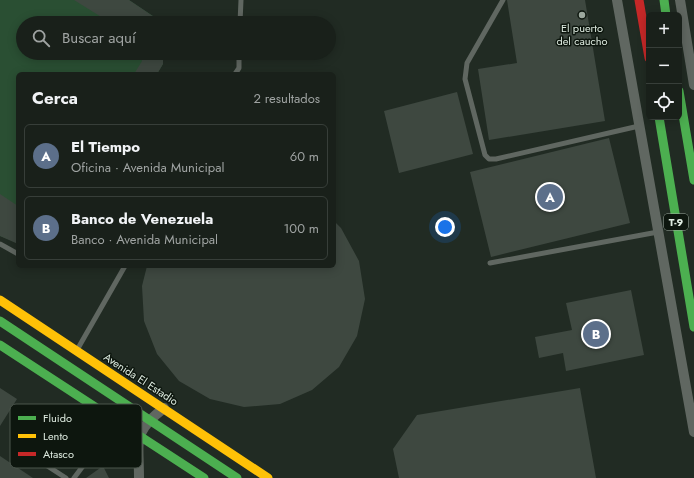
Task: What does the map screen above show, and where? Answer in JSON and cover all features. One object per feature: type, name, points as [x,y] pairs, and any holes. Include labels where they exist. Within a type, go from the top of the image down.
[{"type":"main road","points":[[639,0],[647,48]]},
{"type":"main road","points":[[664,0],[666,12]]},
{"type":"main road","points":[[682,109],[694,180]]},
{"type":"main road","name":"T-9","points":[[660,120],[694,327]]},
{"type":"main road","name":"Avenida El Estadio","points":[[0,300],[268,478]]},
{"type":"main road","points":[[0,321],[125,404]]},
{"type":"main road","points":[[0,345],[90,404]]},
{"type":"main road","points":[[142,415],[237,478]]},
{"type":"main road","points":[[142,438],[204,478]]},
{"type":"street","name":"T-9","points":[[617,0],[694,432]]},
{"type":"street","points":[[680,0],[694,85]]},
{"type":"street","points":[[142,430],[149,420],[164,408]]},
{"type":"street","points":[[139,468],[139,478]]},
{"type":"lane","points":[[240,16],[241,0]]},
{"type":"lane","points":[[503,0],[467,63],[464,79],[485,156],[490,159],[496,159],[639,126]]},
{"type":"lane","points":[[236,72],[239,60]]},
{"type":"lane","points":[[490,263],[658,232]]},
{"type":"lane","points":[[0,244],[16,253]]},
{"type":"lane","points":[[76,351],[124,268]]},
{"type":"lane","points":[[51,468],[66,478]]},
{"type":"lane","points":[[74,478],[82,468]]},
{"type":"green space","points":[[0,0],[129,0],[153,16],[16,16],[16,60],[163,60],[163,64],[158,72],[16,72],[16,242],[0,236]]},
{"type":"building","points":[[74,0],[129,0],[153,16],[100,16]]},
{"type":"building","points":[[507,0],[585,0],[605,121],[489,140],[478,69],[517,63]]},
{"type":"building","points":[[163,60],[163,64],[158,72],[135,72],[142,61]]},
{"type":"building","points":[[457,92],[473,154],[399,173],[384,111]]},
{"type":"building","points":[[609,138],[630,223],[491,257],[470,172]]},
{"type":"building","points":[[0,194],[16,205],[16,243],[0,236]]},
{"type":"building","points":[[336,223],[341,228],[359,261],[365,299],[357,336],[339,367],[312,390],[280,404],[244,407],[210,399],[179,381],[157,354],[144,321],[142,286],[146,268],[336,268]]},
{"type":"building","points":[[631,290],[644,355],[566,371],[563,353],[539,358],[535,337],[572,330],[566,303]]},
{"type":"building","points":[[0,388],[17,399],[14,404],[10,404],[10,410],[0,426]]},
{"type":"building","points":[[580,388],[596,478],[399,478],[393,449],[417,415]]},
{"type":"building","points":[[0,456],[10,463],[10,468],[18,468],[33,478],[0,478]]},
{"type":"building","points":[[100,468],[104,468],[109,478],[86,478]]},
{"type":"traffic: fast","points":[[664,0],[666,12]]},
{"type":"traffic: fast","points":[[682,109],[694,180]]},
{"type":"traffic: fast","points":[[660,120],[694,327]]},
{"type":"traffic: fast","points":[[0,321],[125,404]]},
{"type":"traffic: fast","points":[[0,345],[90,404]]},
{"type":"traffic: fast","points":[[142,415],[237,478]]},
{"type":"traffic: fast","points":[[142,438],[204,478]]},
{"type":"traffic: slow","points":[[0,300],[268,478]]},
{"type":"traffic: jam","points":[[639,0],[647,48]]},
{"type":"place","name":"El puerto del caucho","points":[[582,15]]},
{"type":"place","name":"El Tiempo","points":[[550,197]]},
{"type":"place","name":"Banco de Venezuela","points":[[596,334]]}]
